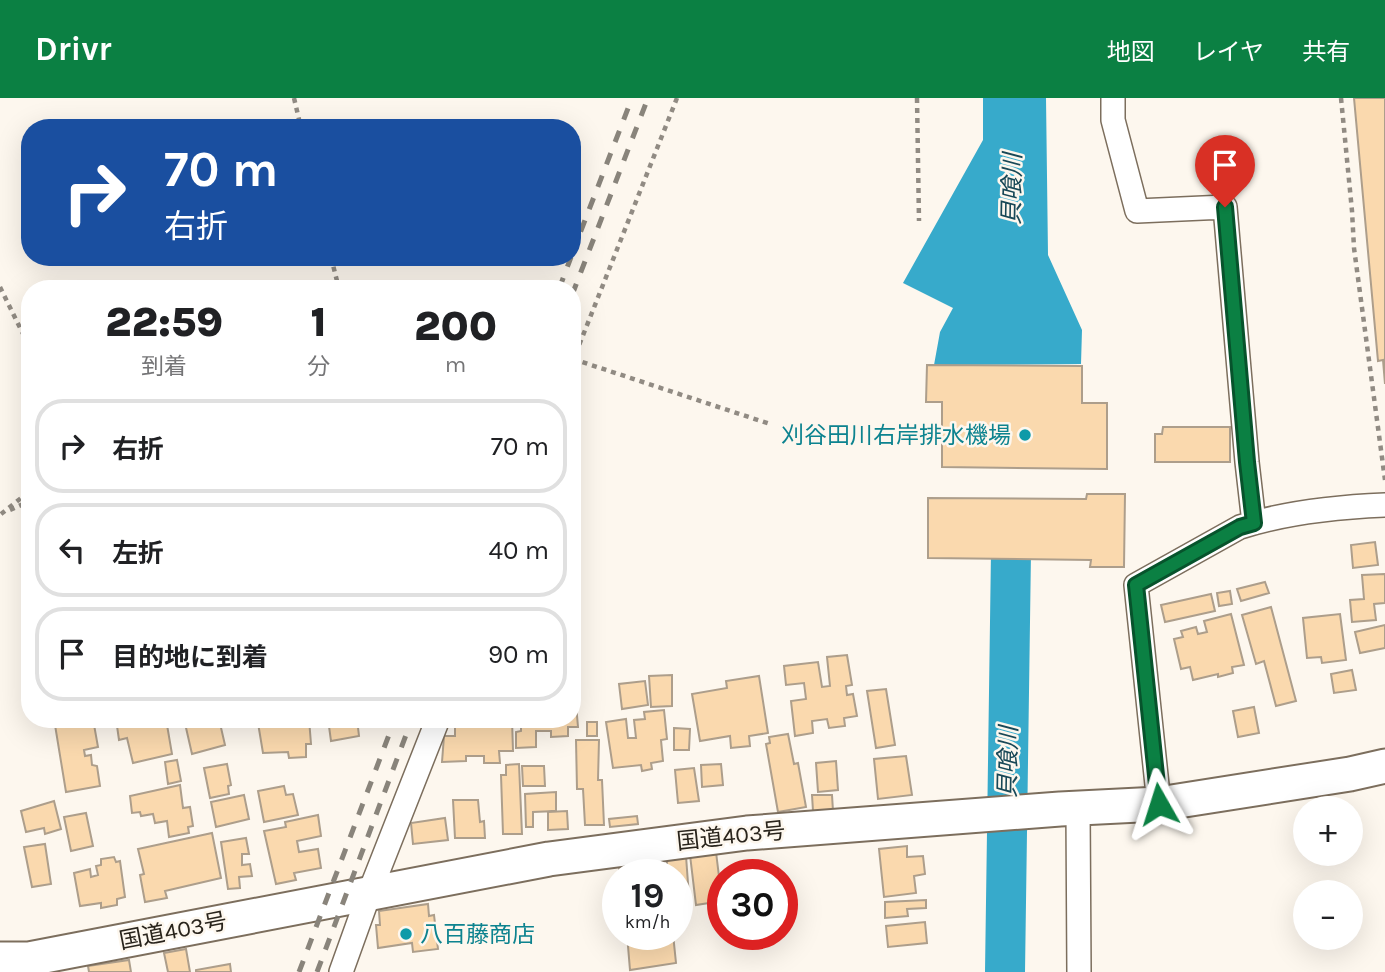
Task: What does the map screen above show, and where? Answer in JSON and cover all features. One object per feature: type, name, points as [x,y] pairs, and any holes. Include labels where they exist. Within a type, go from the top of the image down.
[{"type":"highway","name":"国道403号","points":[[0,959],[29,958],[549,859],[747,833],[1159,804],[1385,766]]},
{"type":"street","points":[[1113,98],[1113,120],[1137,211],[1225,207],[1254,523]]},
{"type":"street","points":[[1159,804],[1136,585],[1240,527],[1269,518],[1342,507],[1385,505]]},
{"type":"street","points":[[341,972],[434,728]]},
{"type":"street","points":[[1069,809],[1079,972]]},
{"type":"path","points":[[294,98],[299,119]]},
{"type":"path","points":[[581,341],[677,98]]},
{"type":"path","points":[[917,98],[919,221]]},
{"type":"path","points":[[1341,98],[1354,248],[1385,480]]},
{"type":"path","points":[[0,287],[21,330]]},
{"type":"path","points":[[581,364],[770,424]]},
{"type":"path","points":[[1,514],[21,498]]},
{"type":"path","points":[[1,514],[21,505]]},
{"type":"water","points":[[983,98],[1046,98],[1048,255],[1082,330],[1081,364],[934,365],[940,332],[953,308],[903,283],[983,140]]},
{"type":"building","points":[[1354,98],[1385,98],[1385,384],[1383,360],[1378,361]]},
{"type":"building","name":"刈谷田川右岸排水機場","points":[[927,365],[1082,366],[1082,403],[1107,403],[1107,469],[942,467],[942,402],[926,402]]},
{"type":"building","points":[[1163,427],[1230,427],[1230,462],[1155,462],[1155,434],[1162,434]]},
{"type":"building","points":[[1087,494],[1125,494],[1124,567],[1090,567],[1091,560],[928,558],[928,498],[1086,499]]},
{"type":"building","points":[[1375,542],[1378,565],[1353,568],[1351,545]]},
{"type":"building","points":[[1385,574],[1385,603],[1374,604],[1376,620],[1352,622],[1350,600],[1364,599],[1362,575]]},
{"type":"building","points":[[1265,582],[1269,593],[1241,601],[1237,589]]},
{"type":"building","points":[[1230,591],[1232,604],[1219,606],[1217,593]]},
{"type":"building","points":[[1211,594],[1215,611],[1165,622],[1161,605]]},
{"type":"building","points":[[1271,607],[1296,701],[1276,706],[1264,661],[1256,664],[1242,615]]},
{"type":"building","points":[[1231,614],[1244,665],[1232,667],[1233,673],[1193,680],[1190,667],[1181,669],[1174,639],[1183,637],[1181,631],[1196,627],[1198,634],[1207,632],[1204,621]]},
{"type":"building","points":[[1340,614],[1346,660],[1322,663],[1321,657],[1307,658],[1303,618]]},
{"type":"building","points":[[1385,625],[1385,648],[1360,653],[1355,632]]},
{"type":"building","points":[[847,655],[852,685],[846,686],[847,695],[853,694],[857,716],[844,718],[845,726],[829,728],[827,719],[812,721],[813,733],[795,736],[791,701],[806,699],[804,683],[786,685],[784,666],[818,662],[822,687],[830,686],[827,657]]},
{"type":"building","points":[[1352,670],[1356,690],[1334,693],[1331,674]]},
{"type":"building","points":[[672,675],[672,706],[651,707],[649,676]]},
{"type":"building","points":[[759,676],[768,733],[749,736],[750,746],[731,748],[730,736],[700,741],[692,694],[727,688],[726,681]]},
{"type":"building","points":[[645,681],[648,705],[622,709],[619,684]]},
{"type":"building","points":[[886,689],[895,745],[876,748],[867,691]]},
{"type":"building","points":[[1254,707],[1259,733],[1238,737],[1233,711]]},
{"type":"building","points":[[664,710],[667,739],[661,740],[663,761],[651,763],[652,769],[642,771],[641,765],[613,768],[606,722],[626,719],[628,738],[636,738],[634,720],[645,719],[644,712]]},
{"type":"building","points":[[587,722],[597,722],[597,736],[587,736]]},
{"type":"building","points":[[55,728],[95,728],[98,747],[84,750],[85,756],[91,755],[92,765],[97,766],[100,786],[66,792]]},
{"type":"building","points":[[117,728],[168,728],[172,754],[133,763],[127,738],[119,740]]},
{"type":"building","points":[[186,728],[221,728],[225,745],[192,754]]},
{"type":"building","points":[[259,728],[310,728],[311,744],[306,744],[306,757],[289,758],[288,752],[263,753]]},
{"type":"building","points":[[329,728],[358,728],[359,736],[331,741]]},
{"type":"building","points":[[455,728],[512,728],[513,751],[499,751],[500,763],[484,763],[484,756],[466,756],[466,761],[442,762],[444,736],[455,736]]},
{"type":"building","points":[[521,728],[568,728],[568,736],[551,737],[551,731],[536,731],[536,747],[516,748],[516,732],[521,731]]},
{"type":"building","points":[[674,728],[690,729],[689,750],[674,750]]},
{"type":"building","points":[[788,734],[794,764],[798,763],[806,807],[778,812],[766,744],[770,743],[769,737]]},
{"type":"building","points":[[576,740],[599,740],[598,780],[602,780],[604,825],[585,825],[583,789],[577,789]]},
{"type":"building","points":[[906,756],[912,795],[878,799],[874,759]]},
{"type":"building","points":[[177,760],[181,781],[168,784],[165,762]]},
{"type":"building","points":[[836,761],[838,790],[818,792],[816,763]]},
{"type":"building","points":[[227,764],[231,785],[228,786],[229,794],[210,798],[204,768]]},
{"type":"building","points":[[519,764],[522,834],[503,834],[501,775],[506,775],[506,765]]},
{"type":"building","points":[[721,764],[723,785],[702,787],[701,765]]},
{"type":"building","points":[[522,766],[544,766],[545,786],[523,786]]},
{"type":"building","points":[[694,768],[699,801],[678,803],[675,770]]},
{"type":"building","points":[[180,785],[183,808],[190,807],[193,826],[188,827],[189,833],[169,837],[167,821],[155,823],[153,814],[141,816],[140,812],[132,813],[130,796]]},
{"type":"building","points":[[284,786],[286,795],[293,794],[298,815],[264,822],[258,791]]},
{"type":"building","points":[[556,792],[556,811],[533,812],[533,827],[526,827],[525,794]]},
{"type":"building","points":[[244,795],[249,819],[216,827],[211,802]]},
{"type":"building","points":[[812,795],[832,795],[833,811],[813,811]]},
{"type":"building","points":[[453,800],[478,800],[485,838],[455,838]]},
{"type":"building","points":[[54,801],[61,829],[45,834],[44,828],[26,832],[21,811]]},
{"type":"building","points":[[567,811],[568,829],[548,830],[548,812]]},
{"type":"building","points":[[86,813],[93,846],[71,851],[64,817]]},
{"type":"building","points":[[318,815],[321,836],[297,841],[299,852],[318,849],[321,868],[294,873],[296,880],[276,884],[264,831],[286,827],[285,822]]},
{"type":"building","points":[[637,816],[638,824],[610,827],[609,819]]},
{"type":"building","points":[[445,818],[448,840],[413,844],[411,823]]},
{"type":"building","points":[[212,833],[221,878],[165,891],[167,898],[145,902],[140,875],[144,874],[138,849]]},
{"type":"building","points":[[246,838],[249,854],[242,854],[242,865],[250,864],[252,876],[239,877],[240,888],[228,889],[221,842]]},
{"type":"building","points":[[45,844],[51,884],[32,887],[24,847]]},
{"type":"building","points":[[907,846],[907,857],[923,856],[925,874],[914,876],[916,893],[884,897],[879,849]]},
{"type":"building","points":[[716,852],[717,859],[707,859],[707,903],[696,905],[693,859],[690,855]]},
{"type":"building","points":[[686,856],[686,859],[667,859]]},
{"type":"building","points":[[114,857],[116,862],[120,861],[125,897],[117,899],[117,905],[101,908],[101,903],[80,906],[74,873],[90,869],[91,877],[98,875],[96,866],[101,865],[101,859]]},
{"type":"building","points":[[926,900],[926,908],[907,909],[908,916],[885,918],[885,902]]},
{"type":"building","name":"八百藤商店","points":[[428,904],[429,916],[434,915],[438,949],[413,952],[412,943],[378,948],[376,925],[380,925],[379,911]]},
{"type":"building","points":[[925,922],[927,943],[888,947],[886,926]]},
{"type":"building","points":[[186,949],[190,972],[168,972],[164,953]]},
{"type":"building","points":[[628,950],[675,950],[676,963],[630,970]]},
{"type":"building","points":[[129,960],[131,972],[89,972],[88,966]]},
{"type":"building","points":[[230,964],[231,972],[196,972],[196,970]]},
{"type":"waterway","name":"貝喰川","points":[[1005,972],[1011,552]]},
{"type":"railway","points":[[581,231],[632,98]]},
{"type":"railway","points":[[578,280],[648,98]]},
{"type":"railway","points":[[562,280],[568,266]]},
{"type":"railway","points":[[299,972],[392,728]]},
{"type":"railway","points":[[317,972],[409,728]]},
{"type":"place","name":"刈谷田川右岸排水機場","points":[[1025,435]]},
{"type":"place","name":"八百藤商店","points":[[406,934]]},
{"type":"route","points":[[1159,804],[1136,585],[1240,527],[1254,523],[1225,207]]}]
